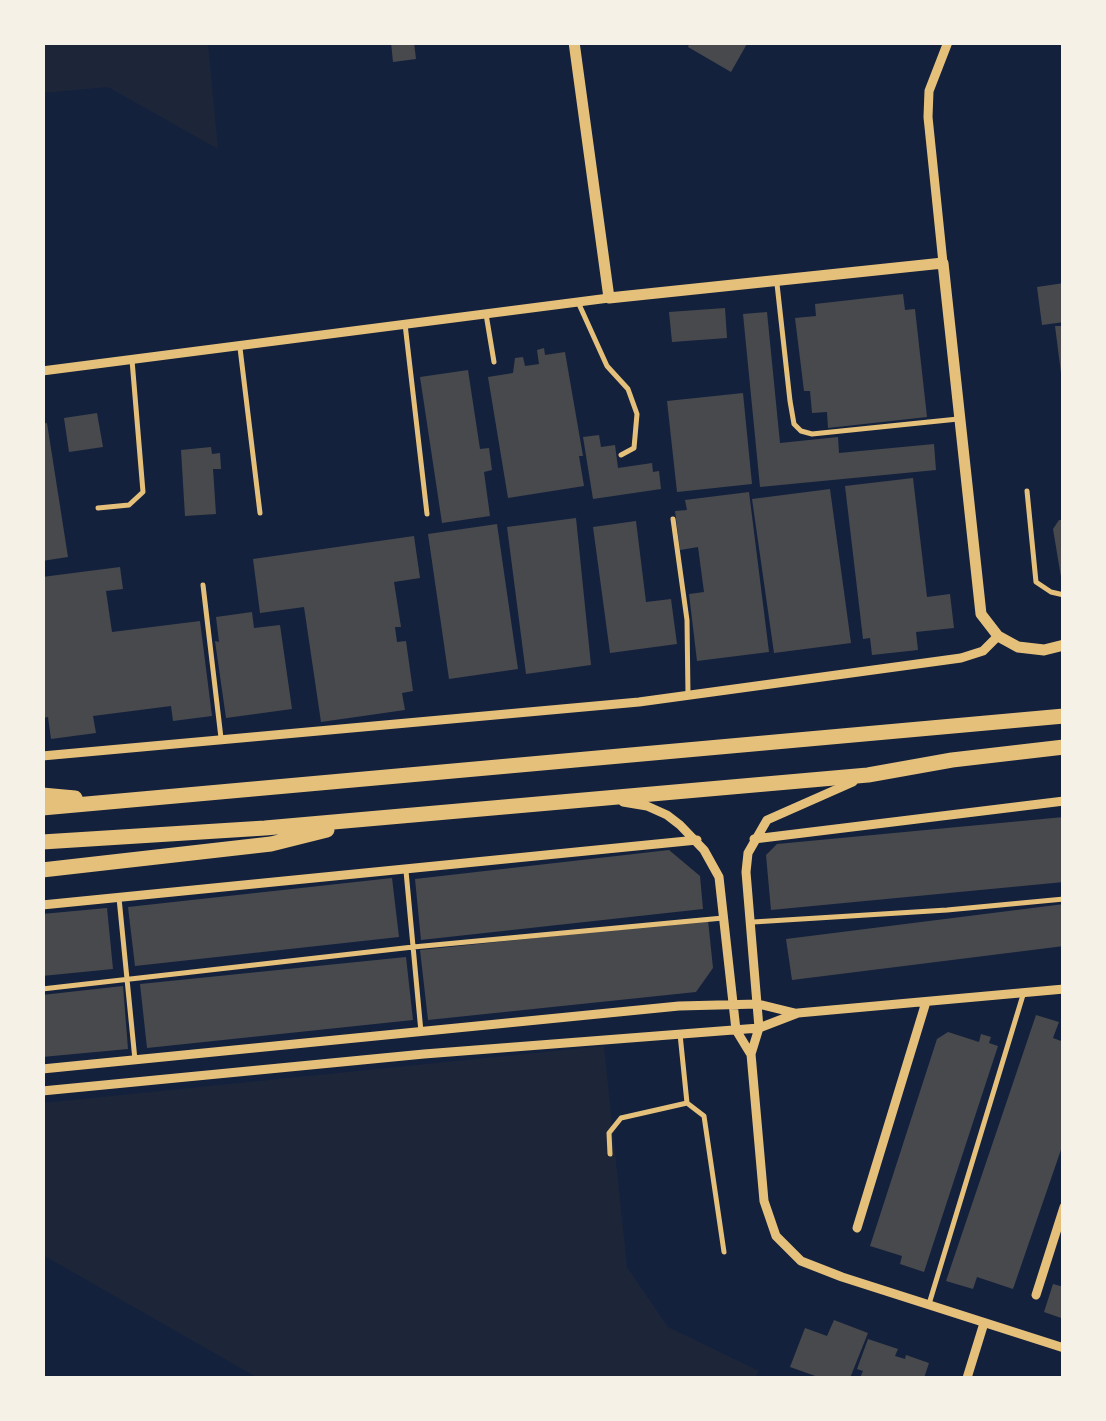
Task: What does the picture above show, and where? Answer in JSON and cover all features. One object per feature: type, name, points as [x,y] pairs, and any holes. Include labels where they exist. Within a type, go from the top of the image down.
[{"type":"highway","points":[[42,808],[1064,716]]},
{"type":"highway","points":[[42,842],[265,828],[868,776],[952,760],[1064,747]]},
{"type":"highway","points":[[42,794],[124,799]]},
{"type":"highway","points":[[42,870],[271,844],[374,817]]},
{"type":"street","points":[[574,42],[609,298]]},
{"type":"street","points":[[948,42],[929,91],[932,178],[981,614],[998,636],[1018,647],[1044,650],[1064,645]]},
{"type":"street","points":[[42,372],[609,298],[943,263]]},
{"type":"street","points":[[42,756],[639,702],[961,658],[982,650],[998,636]]},
{"type":"street","points":[[868,776],[766,820],[753,840],[746,872],[758,1028],[751,1054],[764,1201],[776,1236],[801,1261],[1064,1348]]},
{"type":"street","points":[[601,799],[647,806],[667,814],[697,840],[720,877],[736,1030],[751,1054]]},
{"type":"street","points":[[753,840],[1064,800]]},
{"type":"street","points":[[42,905],[697,840]]},
{"type":"street","points":[[42,1090],[758,1028],[798,1013],[1064,989]]},
{"type":"street","points":[[857,1228],[926,1002]]},
{"type":"street","points":[[42,1069],[679,1006],[758,1004],[798,1013]]},
{"type":"street","points":[[421,1032],[424,1054]]},
{"type":"street","points":[[135,1060],[136,1082]]},
{"type":"street","points":[[1036,1294],[1064,1206]]},
{"type":"street","points":[[967,1378],[984,1323]]},
{"type":"lane","points":[[777,280],[794,424],[812,434],[960,419]]},
{"type":"lane","points":[[578,302],[606,366],[628,389],[637,414],[634,448],[621,455]]},
{"type":"lane","points":[[486,314],[494,362]]},
{"type":"lane","points":[[405,324],[427,514]]},
{"type":"lane","points":[[240,344],[260,513]]},
{"type":"lane","points":[[98,508],[129,505],[142,492],[132,360]]},
{"type":"lane","points":[[1027,491],[1036,582],[1064,595]]},
{"type":"lane","points":[[673,519],[687,620],[688,694]]},
{"type":"lane","points":[[203,585],[221,741]]},
{"type":"lane","points":[[406,871],[421,1032]]},
{"type":"lane","points":[[119,898],[135,1060]]},
{"type":"lane","points":[[750,922],[947,910],[1064,898]]},
{"type":"lane","points":[[42,988],[413,947],[726,918]]},
{"type":"lane","points":[[929,1304],[1024,992]]},
{"type":"lane","points":[[680,1032],[687,1104]]},
{"type":"lane","points":[[610,1154],[608,1133],[621,1118],[687,1104],[704,1116],[724,1252]]},
{"type":"shaded area","points":[[43,42],[208,43],[218,149],[108,87],[43,93]]},
{"type":"shaded area","points":[[604,1046],[627,1267],[668,1327],[759,1371],[755,1378],[258,1378],[43,1255],[42,1103]]},
{"type":"building","points":[[391,42],[414,42],[416,59],[393,62]]},
{"type":"building","points":[[690,42],[748,42],[731,72],[688,47]]},
{"type":"building","points":[[1064,283],[1064,322],[1042,325],[1037,287]]},
{"type":"building","points":[[903,294],[905,310],[915,309],[927,417],[828,428],[827,412],[812,413],[810,391],[804,391],[795,318],[816,316],[815,304]]},
{"type":"building","points":[[725,308],[727,338],[672,342],[669,312]]},
{"type":"building","points":[[767,312],[780,443],[838,437],[839,453],[934,444],[936,470],[760,487],[743,314]]},
{"type":"building","points":[[1055,326],[1064,326],[1064,373],[1061,373]]},
{"type":"building","points":[[544,348],[545,355],[565,352],[583,456],[579,456],[584,486],[508,498],[488,377],[513,373],[515,358],[523,357],[525,366],[539,364],[537,350]]},
{"type":"building","points":[[468,370],[480,449],[489,448],[492,470],[484,472],[490,516],[442,523],[420,377]]},
{"type":"building","points":[[743,393],[752,484],[677,492],[667,401]]},
{"type":"building","points":[[97,413],[103,447],[69,452],[64,418]]},
{"type":"building","points":[[47,423],[68,557],[42,561],[42,424]]},
{"type":"building","points":[[599,435],[601,447],[615,445],[618,468],[652,463],[653,472],[659,471],[661,489],[593,499],[583,437]]},
{"type":"building","points":[[211,447],[212,454],[220,453],[221,469],[213,469],[216,514],[185,516],[181,450]]},
{"type":"building","points":[[913,478],[927,597],[950,594],[954,628],[916,632],[918,650],[872,655],[870,638],[863,639],[845,486]]},
{"type":"building","points":[[830,489],[851,643],[774,653],[752,499]]},
{"type":"building","points":[[749,492],[769,652],[697,661],[689,594],[704,592],[698,547],[680,550],[675,511],[687,510],[685,500]]},
{"type":"building","points":[[576,518],[591,665],[526,674],[507,527]]},
{"type":"building","points":[[1059,520],[1064,520],[1061,577],[1053,529]]},
{"type":"building","points":[[636,521],[646,602],[671,599],[677,644],[610,653],[593,527]]},
{"type":"building","points":[[497,524],[518,669],[449,679],[428,534]]},
{"type":"building","points":[[414,536],[420,578],[394,582],[401,627],[395,627],[397,642],[406,641],[413,691],[402,693],[405,710],[321,722],[304,607],[260,613],[253,559]]},
{"type":"building","points":[[120,567],[123,589],[106,591],[112,632],[200,621],[212,716],[173,721],[171,706],[93,716],[96,733],[51,739],[48,717],[42,718],[42,577]]},
{"type":"building","points":[[252,612],[254,628],[280,625],[292,709],[226,718],[215,641],[219,642],[216,617]]},
{"type":"building","points":[[1064,817],[1064,882],[771,910],[766,855],[777,844]]},
{"type":"building","points":[[669,850],[700,876],[703,909],[421,940],[415,879]]},
{"type":"building","points":[[392,878],[399,937],[135,966],[128,907]]},
{"type":"building","points":[[1064,904],[1064,946],[792,980],[786,939]]},
{"type":"building","points":[[107,908],[113,969],[42,976],[42,914]]},
{"type":"building","points":[[708,920],[713,968],[696,992],[428,1020],[420,950]]},
{"type":"building","points":[[406,957],[413,1020],[147,1048],[140,984]]},
{"type":"building","points":[[123,986],[128,1049],[42,1057],[42,995]]},
{"type":"building","points":[[1036,1015],[1059,1022],[1053,1038],[1064,1042],[1064,1141],[1013,1289],[977,1277],[973,1289],[946,1281]]},
{"type":"building","points":[[948,1032],[979,1042],[981,1034],[991,1037],[989,1043],[998,1046],[924,1272],[900,1264],[902,1256],[870,1246],[937,1039]]},
{"type":"building","points":[[1053,1284],[1064,1287],[1064,1319],[1044,1312]]},
{"type":"building","points":[[834,1320],[868,1333],[850,1378],[821,1378],[790,1367],[805,1328],[827,1336]]},
{"type":"building","points":[[868,1339],[898,1349],[895,1356],[905,1359],[906,1355],[929,1363],[924,1378],[860,1378],[863,1371],[857,1369]]}]
